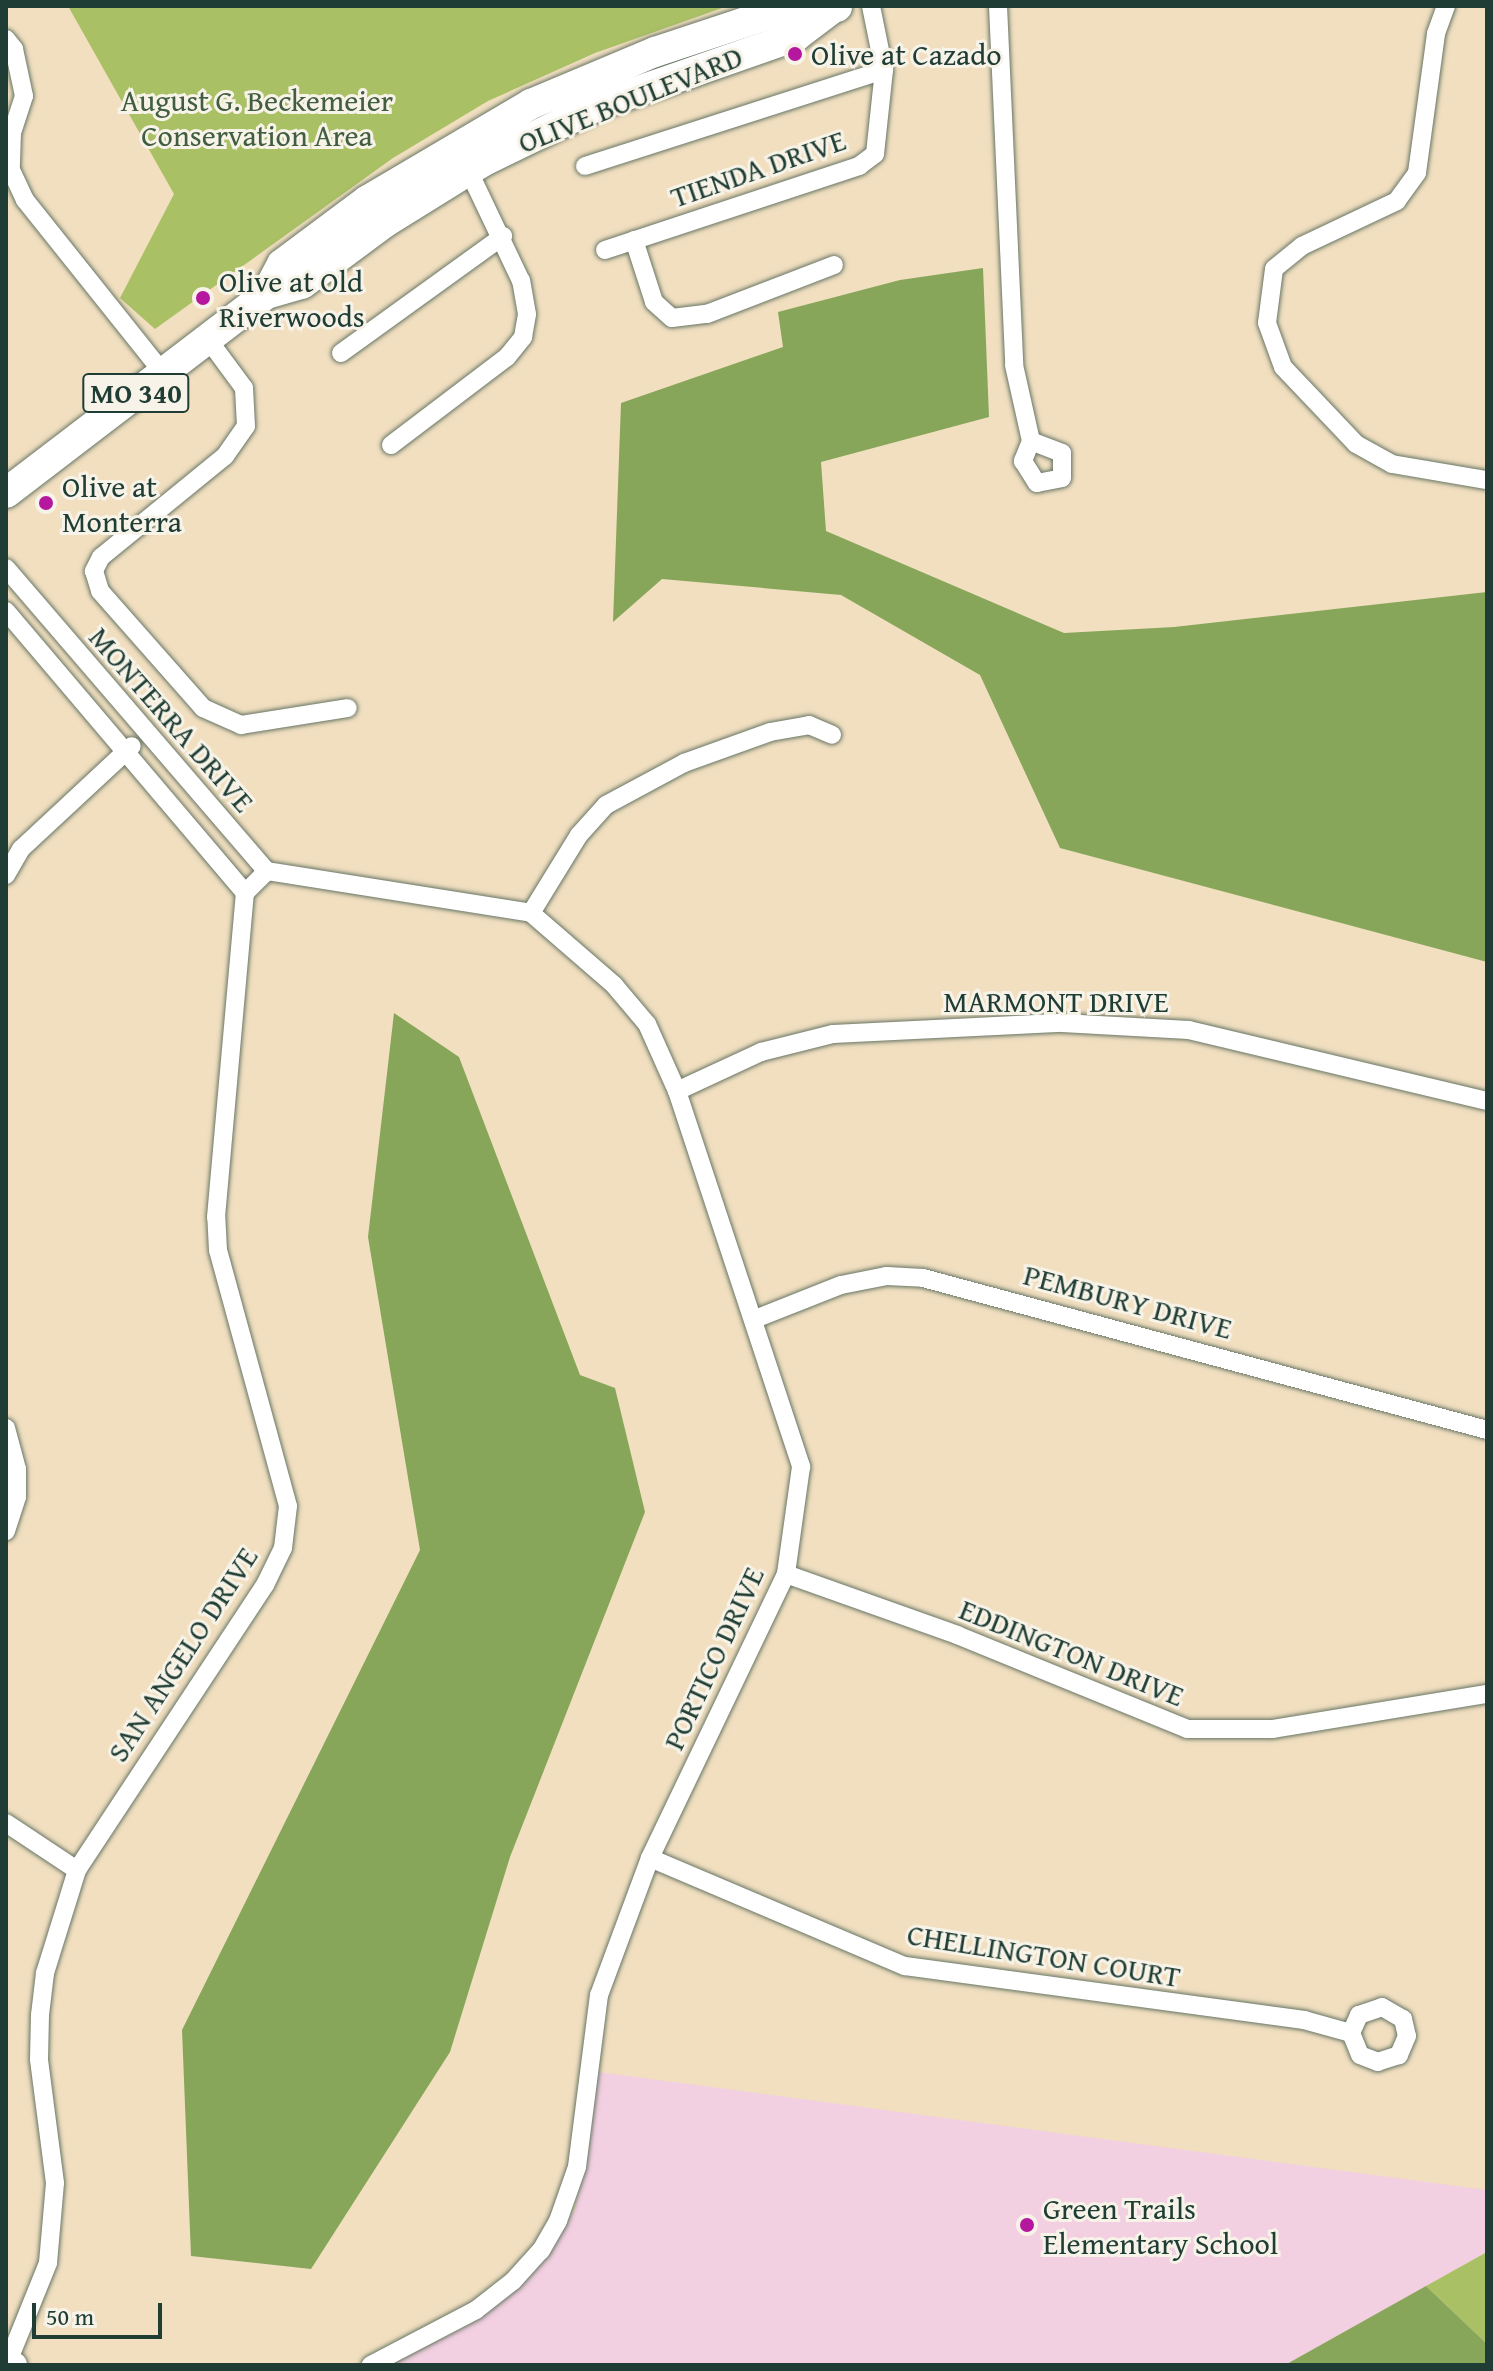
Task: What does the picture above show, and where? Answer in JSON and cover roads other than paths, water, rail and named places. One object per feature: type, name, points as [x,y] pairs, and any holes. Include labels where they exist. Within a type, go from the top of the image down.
[{"type":"main road","name":"OLIVE BOULEVARD","points":[[6,493],[266,294],[302,284],[462,158],[601,104],[796,36],[837,7]]},
{"type":"street","name":"TIENDA DRIVE","points":[[605,250],[859,166],[875,154],[881,135],[884,70],[871,6]]},
{"type":"street","points":[[998,6],[1014,365],[1031,441]]},
{"type":"street","points":[[1446,6],[1436,34],[1417,173],[1397,201],[1302,246],[1274,269],[1267,323],[1283,367],[1356,444],[1392,464],[1487,480]]},
{"type":"street","points":[[6,39],[14,49],[24,96],[12,133],[11,170],[25,200],[163,373]]},
{"type":"street","points":[[585,166],[884,70]]},
{"type":"street","points":[[391,445],[507,357],[523,337],[527,314],[521,281],[503,236],[462,158]]},
{"type":"street","points":[[341,353],[503,236]]},
{"type":"street","points":[[634,240],[654,302],[672,318],[707,314],[834,265]]},
{"type":"street","points":[[207,338],[244,388],[246,426],[225,456],[101,557],[94,571],[100,591],[203,708],[241,725],[348,708]]},
{"type":"street","name":"MONTERRA DRIVE","points":[[6,568],[267,871]]},
{"type":"street","name":"MONTERRA DRIVE","points":[[6,611],[245,893]]},
{"type":"street","points":[[245,893],[267,871],[531,913],[591,818],[617,799],[684,763],[770,732],[809,725],[832,735]]},
{"type":"street","points":[[6,875],[21,849],[146,733]]},
{"type":"street","name":"SAN ANGELO DRIVE","points":[[9,2363],[48,2263],[55,2183],[39,2059],[40,2015],[45,1973],[77,1870],[265,1585],[283,1548],[288,1506],[218,1250],[216,1174],[245,893]]},
{"type":"street","name":"PORTICO DRIVE","points":[[371,2365],[476,2310],[513,2281],[558,2221],[577,2167],[599,1995],[650,1858],[786,1574],[801,1467],[755,1319],[677,1091],[647,1024],[614,985],[531,913]]},
{"type":"street","name":"MARMONT DRIVE","points":[[677,1091],[761,1052],[833,1034],[1062,1023],[1189,1030],[1487,1101]]},
{"type":"street","name":"PEMBURY DRIVE","points":[[755,1319],[841,1285],[887,1276],[923,1278],[1487,1430]]},
{"type":"street","points":[[6,1428],[17,1469],[17,1497],[6,1531]]},
{"type":"street","name":"EDDINGTON DRIVE","points":[[786,1574],[957,1635],[1187,1729],[1273,1729],[1487,1694]]},
{"type":"street","points":[[6,1823],[77,1870]]},
{"type":"street","name":"CHELLINGTON COURT","points":[[650,1858],[905,1966],[1304,2020],[1351,2033]]},
{"type":"place","name":"Olive at Cazado","points":[[795,54]]},
{"type":"place","name":"Olive at Old Riverwoods","points":[[203,298]]},
{"type":"place","name":"Olive at Monterra","points":[[46,503]]},
{"type":"place","name":"Green Trails Elementary School","points":[[1027,2225]]},
{"type":"park label","name":"August G. Beckemeier Conservation Area","points":[[257,117]]}]
